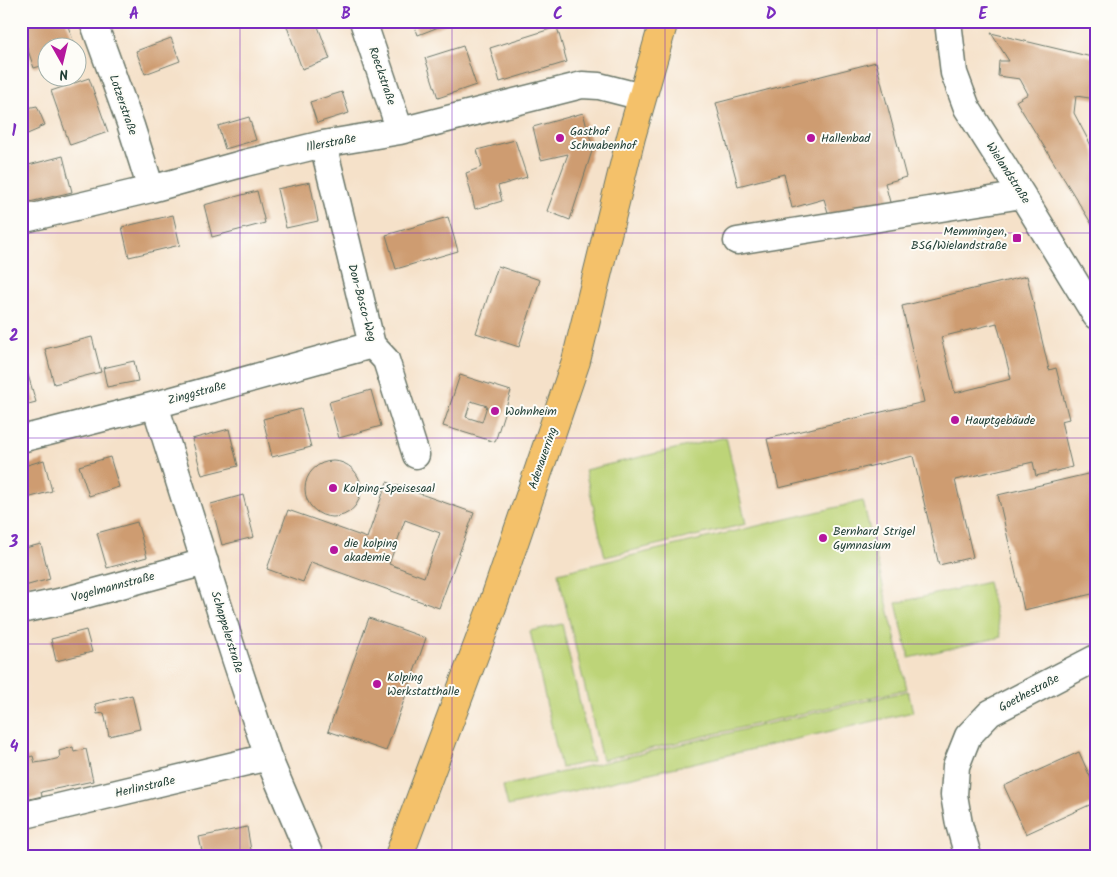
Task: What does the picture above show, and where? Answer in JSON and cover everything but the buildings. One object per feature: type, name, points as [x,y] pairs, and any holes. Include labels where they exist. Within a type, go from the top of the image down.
[{"type":"main road","name":"Adenauerring","points":[[399,856],[491,610],[576,361],[642,97],[664,21]]},
{"type":"street","name":"Lotzerstraße","points":[[93,21],[131,126],[151,189]]},
{"type":"street","name":"Roeckstraße","points":[[363,21],[400,131]]},
{"type":"street","name":"Wielandstraße","points":[[948,21],[952,64],[967,108],[1092,303]]},
{"type":"street","name":"Illerstraße","points":[[21,220],[151,189],[323,144],[400,131],[582,85],[597,85],[642,97]]},
{"type":"street","name":"Don-Bosco-Weg","points":[[323,144],[372,345],[386,360],[416,455]]},
{"type":"street","points":[[737,241],[1022,195]]},
{"type":"street","name":"Zinggstraße","points":[[21,438],[155,405],[372,345]]},
{"type":"street","name":"Schappelerstraße","points":[[155,405],[268,757],[310,856]]},
{"type":"street","name":"Vogelmannstraße","points":[[21,610],[59,602],[205,562]]},
{"type":"street","name":"Goethestraße","points":[[968,856],[954,795],[956,766],[968,736],[990,714],[1096,658]]},
{"type":"street","name":"Herlinstraße","points":[[21,816],[268,757]]},
{"type":"green space","points":[[726,437],[746,524],[605,557],[585,470]]},
{"type":"green space","points":[[863,501],[907,689],[602,760],[558,573]]},
{"type":"green space","points":[[988,582],[1001,637],[909,658],[896,603]]},
{"type":"green space","points":[[562,624],[593,761],[561,768],[530,631]]},
{"type":"green space","points":[[908,691],[913,712],[508,806],[503,786]]},
{"type":"place","name":"Gasthof Schwabenhof","points":[[560,138]]},
{"type":"place","name":"Hallenbad","points":[[811,138]]},
{"type":"place","name":"Memmingen, BSG/Wielandstraße","points":[[1017,238]]},
{"type":"place","name":"Wohnheim","points":[[495,411]]},
{"type":"place","name":"Hauptgebäude","points":[[955,420]]},
{"type":"place","name":"Kolping-Speisesaal","points":[[333,488]]},
{"type":"place","name":"Bernhard Strigel Gymnasium","points":[[823,538]]},
{"type":"place","name":"die kolping akademie","points":[[334,550]]},
{"type":"place","name":"Kolping Werkstatthalle","points":[[377,684]]}]
